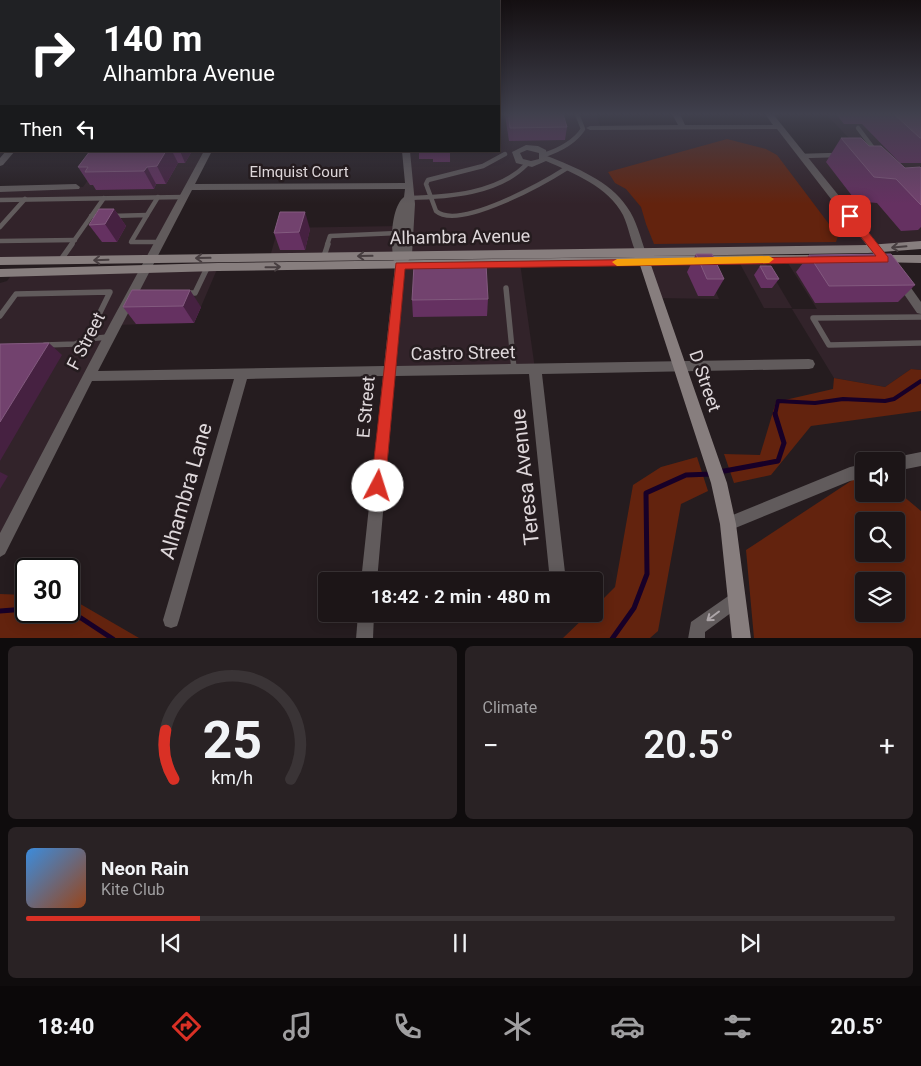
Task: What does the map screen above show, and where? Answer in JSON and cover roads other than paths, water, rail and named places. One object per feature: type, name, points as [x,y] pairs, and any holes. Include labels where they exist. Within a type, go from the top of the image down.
[{"type":"main road","name":"Alhambra Avenue","points":[[643,257],[876,249],[921,245]]},
{"type":"main road","name":"Alhambra Avenue","points":[[0,261],[324,256],[401,258],[921,259]]},
{"type":"main road","name":"D Street","points":[[643,257],[678,366],[719,483],[728,524],[742,638]]},
{"type":"main road","name":"Alhambra Avenue","points":[[0,273],[207,268],[401,258]]},
{"type":"street","points":[[792,144],[884,259],[921,310]]},
{"type":"street","points":[[544,156],[540,162],[527,164],[516,158],[518,150],[535,148],[544,156],[595,183],[620,203],[643,257]]},
{"type":"street","points":[[0,163],[10,152]]},
{"type":"street","name":"F Street","points":[[0,549],[108,338],[135,295],[150,258],[190,188],[208,152]]},
{"type":"street","name":"E Street","points":[[370,572],[403,233],[410,204],[408,198],[410,186],[405,164],[406,152]]},
{"type":"street","name":"Elmquist Court","points":[[190,188],[410,186]]},
{"type":"street","points":[[0,189],[76,187]]},
{"type":"street","name":"Castro Street","points":[[89,376],[808,364]]},
{"type":"street","name":"Teresa Avenue","points":[[535,369],[557,572]]},
{"type":"street","name":"Alhambra Lane","points":[[171,620],[242,373]]},
{"type":"street","points":[[905,462],[921,459]]},
{"type":"street","points":[[728,524],[855,473]]},
{"type":"street","points":[[696,638],[696,628],[737,598]]},
{"type":"street","points":[[364,638],[365,622]]},
{"type":"lane","points":[[544,156],[566,144]]},
{"type":"lane","points":[[870,144],[878,155],[871,155]]},
{"type":"lane","points":[[505,154],[483,166],[428,180],[426,184],[435,210],[439,214],[454,215],[518,197],[567,168]]},
{"type":"lane","points":[[802,156],[844,155]]},
{"type":"lane","points":[[408,198],[431,198],[474,190],[511,178],[527,164]]},
{"type":"lane","points":[[158,197],[131,242],[159,242]]},
{"type":"lane","points":[[0,200],[184,197]]},
{"type":"lane","points":[[60,261],[104,198]]},
{"type":"lane","points":[[0,227],[25,199]]},
{"type":"lane","points":[[91,216],[147,215]]},
{"type":"lane","points":[[324,256],[330,236],[403,233]]},
{"type":"lane","points":[[0,241],[75,240]]},
{"type":"lane","points":[[177,293],[195,293],[207,268]]},
{"type":"lane","points":[[506,288],[514,369]]},
{"type":"lane","points":[[0,316],[16,294],[110,292],[87,339]]},
{"type":"lane","points":[[921,317],[813,318],[828,345],[921,343]]},
{"type":"lane","points":[[38,346],[74,344],[87,339],[108,338]]},
{"type":"waterway","points":[[775,414],[778,401],[815,403],[843,399],[885,401],[894,399],[921,381]]},
{"type":"waterway","points":[[719,472],[778,461],[784,443],[775,414]]},
{"type":"waterway","points":[[613,638],[634,608],[647,574],[646,493],[686,475],[712,474]]},
{"type":"waterway","points":[[0,611],[15,610]]},
{"type":"waterway","points":[[80,618],[111,638]]}]
